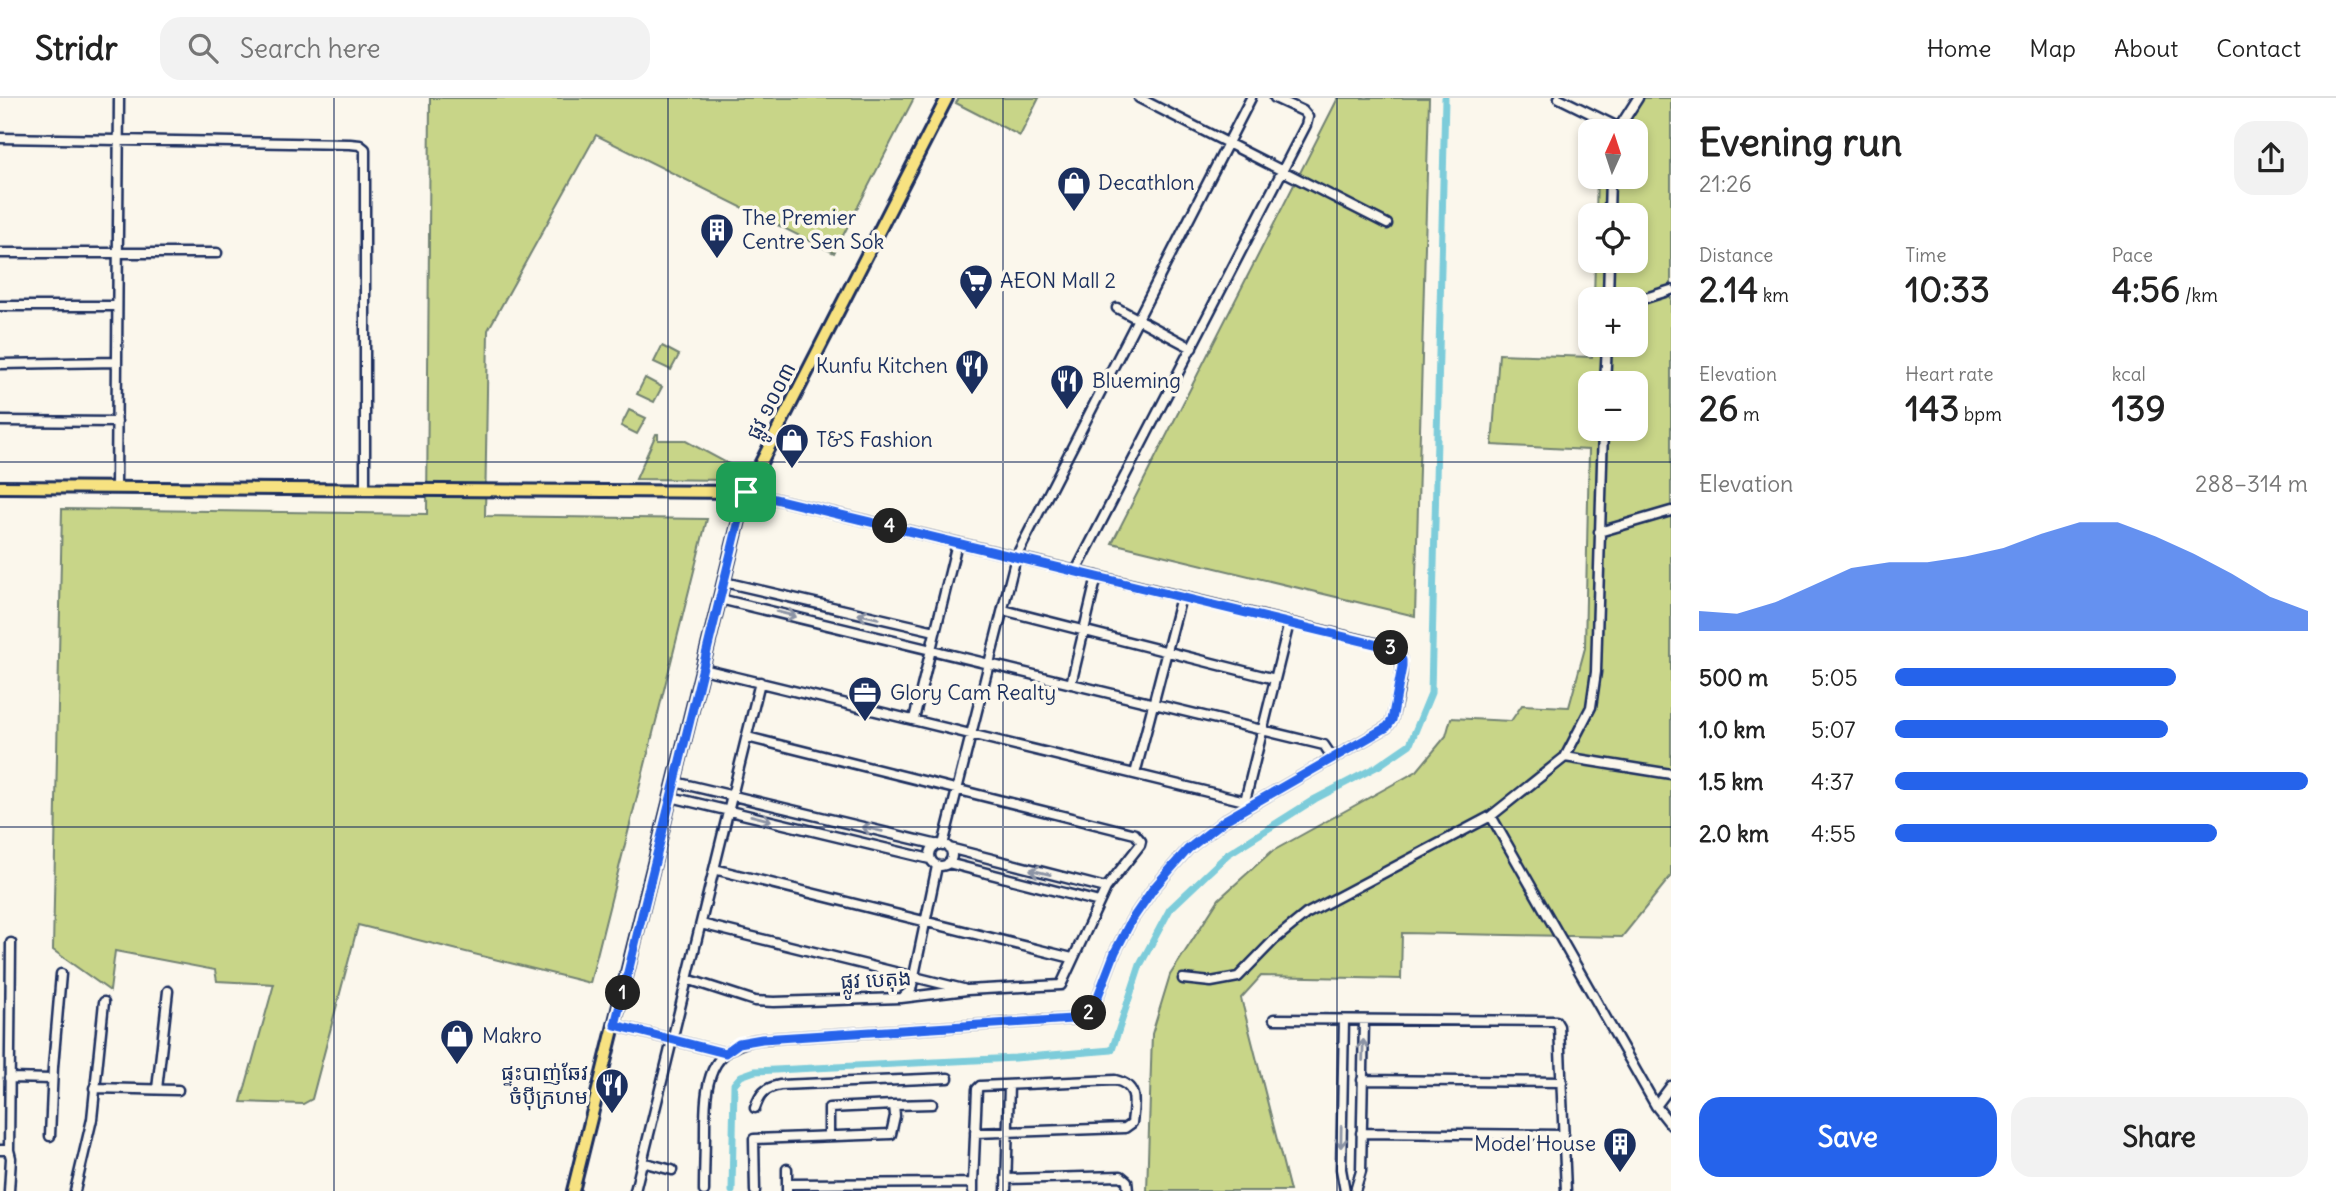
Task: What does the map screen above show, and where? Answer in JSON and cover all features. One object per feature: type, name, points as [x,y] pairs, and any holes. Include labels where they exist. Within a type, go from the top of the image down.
[{"type":"main road","name":"ផ្លូវ ១០០៣","points":[[573,1191],[746,492],[947,98]]},
{"type":"main road","points":[[0,487],[746,492]]},
{"type":"street","points":[[116,488],[119,98]]},
{"type":"street","points":[[1139,98],[1387,224]]},
{"type":"street","points":[[948,863],[951,858],[944,846],[1016,557],[1251,98]]},
{"type":"street","points":[[1076,572],[1284,171],[1308,117],[1275,98]]},
{"type":"street","points":[[1559,98],[1598,119]]},
{"type":"street","points":[[1624,119],[1638,98]]},
{"type":"street","points":[[0,138],[350,144],[360,145],[365,149],[365,490]]},
{"type":"street","points":[[0,253],[217,253]]},
{"type":"street","points":[[1648,297],[1671,290]]},
{"type":"street","points":[[0,306],[117,306]]},
{"type":"street","points":[[1117,307],[1192,348]]},
{"type":"street","points":[[0,364],[117,362]]},
{"type":"street","points":[[0,421],[117,422]]},
{"type":"street","points":[[1183,979],[1211,982],[1238,977],[1274,940],[1306,914],[1490,816],[1565,757],[1591,707],[1596,672],[1604,441]]},
{"type":"street","points":[[704,1191],[705,1095],[711,1074],[725,1053],[739,1043],[762,1039],[1072,1019],[1083,1016],[1096,1003],[1122,937],[1153,889],[1195,843],[1247,803],[1387,727],[1392,720],[1402,660],[1395,649],[746,492]]},
{"type":"street","points":[[1600,532],[1671,511]]},
{"type":"street","points":[[914,719],[957,543]]},
{"type":"street","points":[[1071,684],[1097,576]]},
{"type":"street","points":[[724,582],[935,631]]},
{"type":"street","points":[[1135,774],[1181,597]]},
{"type":"street","points":[[720,598],[1324,745],[1332,757]]},
{"type":"street","points":[[1003,611],[1275,679]]},
{"type":"street","points":[[887,639],[891,621]]},
{"type":"street","points":[[1247,803],[1289,623]]},
{"type":"street","points":[[703,669],[1247,803]]},
{"type":"street","points":[[635,1191],[760,682]]},
{"type":"street","points":[[714,869],[1072,958],[1106,888],[1138,849],[1141,841],[1135,834],[747,737]]},
{"type":"street","points":[[1565,757],[1671,774]]},
{"type":"street","points":[[675,782],[1106,888]]},
{"type":"street","points":[[671,797],[1098,902]]},
{"type":"street","points":[[1490,816],[1656,1106],[1671,1125]]},
{"type":"street","points":[[901,998],[911,990],[934,862],[931,850],[944,846]]},
{"type":"street","points":[[701,924],[967,990]]},
{"type":"street","points":[[9,1191],[11,1158],[4,1150],[9,1078],[11,943]]},
{"type":"street","name":"ផ្លូវ បេតុង","points":[[687,979],[755,1001],[901,998],[967,990],[1061,985],[1072,958]]},
{"type":"street","points":[[50,1136],[61,974]]},
{"type":"street","points":[[157,1089],[168,990]]},
{"type":"street","points":[[75,1191],[90,1131],[104,1002]]},
{"type":"street","points":[[1275,1019],[1553,1020],[1559,1026],[1566,1191]]},
{"type":"street","points":[[1344,1020],[1341,1169],[1345,1191]]},
{"type":"street","points":[[1355,1191],[1361,1171],[1364,1020]]},
{"type":"street","points":[[615,1025],[725,1053]]},
{"type":"street","points":[[9,1078],[52,1079]]},
{"type":"street","points":[[755,1108],[759,1095],[768,1088],[779,1085],[948,1078]]},
{"type":"street","points":[[1363,1080],[1562,1082]]},
{"type":"street","points":[[787,1169],[787,1187],[973,1187],[975,1133],[978,1087],[1119,1081],[1132,1088],[1132,1123],[1125,1129],[975,1133]]},
{"type":"street","points":[[1006,1191],[1009,1085]]},
{"type":"street","points":[[1656,1106],[1671,1086]]},
{"type":"street","points":[[94,1087],[177,1090]]},
{"type":"street","points":[[829,1135],[830,1108],[932,1104]]},
{"type":"street","points":[[755,1191],[754,1139],[891,1134],[895,1116],[894,1105]]},
{"type":"street","points":[[1362,1133],[1564,1135]]},
{"type":"street","points":[[642,1162],[673,1170]]},
{"type":"street","points":[[1006,1179],[1121,1175],[1127,1181],[1128,1191]]},
{"type":"green space","points":[[430,98],[914,98],[834,253],[596,135],[488,330],[485,516],[707,519],[590,983],[358,925],[312,1099],[303,1104],[241,1102],[274,984],[217,981],[215,970],[115,951],[110,991],[53,950],[62,509],[427,514]]},
{"type":"green space","points":[[959,98],[1039,98],[1020,136],[956,103]]},
{"type":"green space","points":[[1338,98],[1429,98],[1415,616],[1112,543]]},
{"type":"green space","points":[[1633,98],[1671,98],[1671,876],[1622,937],[1402,933],[1401,979],[1261,976],[1241,998],[1290,1191],[1147,1191],[1152,1034],[1170,975],[1219,899],[1271,852],[1417,771],[1446,736],[1451,718],[1511,721],[1522,705],[1569,707],[1585,648],[1589,450],[1492,445],[1499,354],[1648,357],[1648,287],[1594,287],[1595,273],[1648,273],[1648,203],[1596,203],[1597,189],[1648,189],[1648,119],[1618,119]]},
{"type":"green space","points":[[662,346],[679,355],[671,370],[654,362]]},
{"type":"green space","points":[[645,378],[662,387],[654,402],[637,394]]},
{"type":"green space","points":[[629,410],[646,418],[637,434],[621,426]]},
{"type":"green space","points":[[656,434],[658,440],[684,440],[740,470],[733,480],[636,479]]},
{"type":"waterway","points":[[732,1191],[734,1084],[741,1076],[755,1071],[1015,1058],[1112,1050],[1140,965],[1170,909],[1228,854],[1315,799],[1378,766],[1410,744],[1431,693],[1445,98]]},
{"type":"place","name":"Decathlon","points":[[1074,213]]},
{"type":"place","name":"The Premier Centre Sen Sok","points":[[717,260]]},
{"type":"place","name":"AEON Mall 2","points":[[976,311]]},
{"type":"place","name":"Kunfu Kitchen","points":[[972,396]]},
{"type":"place","name":"Blueming","points":[[1067,411]]},
{"type":"place","name":"T&S Fashion","points":[[792,470]]},
{"type":"place","name":"Glory Cam Realty","points":[[865,723]]},
{"type":"place","name":"Makro","points":[[457,1066]]},
{"type":"place","name":"ផ្ទះបាញ់ឆែវ ចំប៉ីក្រហម","points":[[612,1115]]},
{"type":"place","name":"Model House","points":[[1620,1174]]},
{"type":"route","points":[[746,492],[1395,649],[1402,660],[1402,667],[1392,720],[1387,727],[1225,820],[1188,849],[1165,873],[1131,921],[1115,952],[1093,1009],[1083,1016],[1072,1019],[762,1039],[739,1043],[725,1053],[615,1025],[746,492]]}]
